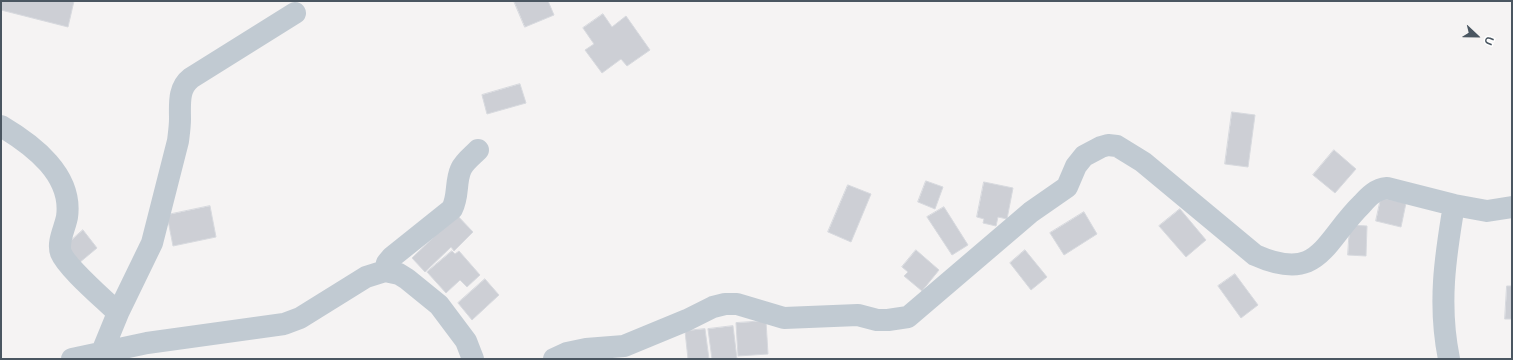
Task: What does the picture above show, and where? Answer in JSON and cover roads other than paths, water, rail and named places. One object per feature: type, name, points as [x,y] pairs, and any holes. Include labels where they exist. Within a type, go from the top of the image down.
[{"type":"street","points":[[102,352],[118,313],[145,259],[156,229],[178,141],[180,99],[183,87],[191,78],[295,13]]},
{"type":"street","points":[[1,126],[30,145],[44,157],[54,170],[61,183],[67,203],[67,216],[60,246],[62,256],[75,271],[118,313]]},
{"type":"street","points":[[554,359],[567,353],[586,349],[624,346],[687,320],[713,307],[725,304],[737,304],[784,318],[858,315],[877,320],[888,320],[908,317],[1031,212],[1067,187],[1076,166],[1084,156],[1101,146],[1118,146],[1144,162],[1255,255],[1273,262],[1288,265],[1299,265],[1315,258],[1321,253],[1349,216],[1373,194],[1387,188],[1454,205],[1487,211],[1512,207]]},
{"type":"street","points":[[385,271],[392,257],[452,209],[456,199],[457,182],[461,169],[478,150]]},
{"type":"street","points":[[1448,359],[1443,321],[1443,294],[1445,261],[1454,205]]},
{"type":"street","points":[[72,359],[162,340],[284,324],[300,318],[366,277],[385,271],[399,274],[407,279],[439,305],[466,341],[473,359]]}]
